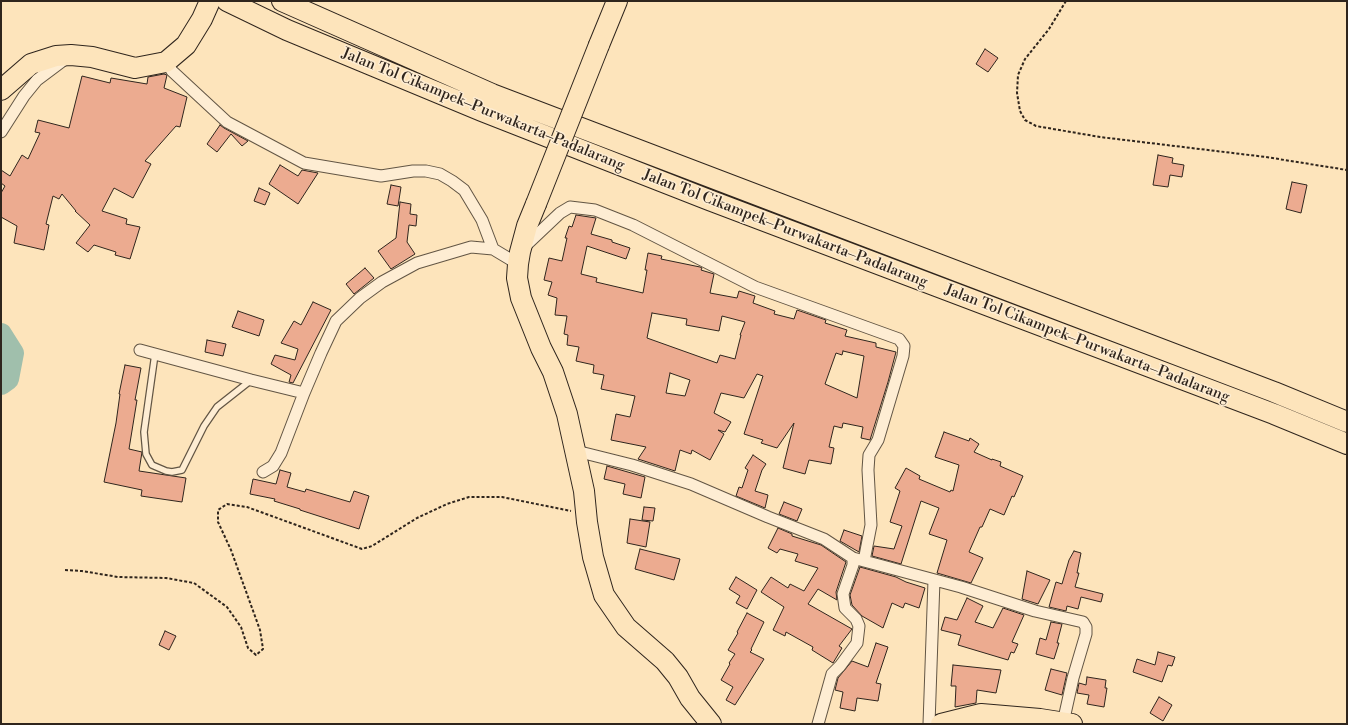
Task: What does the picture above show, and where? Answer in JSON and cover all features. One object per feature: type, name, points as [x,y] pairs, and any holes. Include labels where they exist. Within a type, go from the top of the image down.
[{"type":"highway","points":[[1,90],[31,64],[56,56],[70,55],[92,57],[135,68],[166,62],[186,45],[202,19],[210,1]]},
{"type":"highway","name":"Jalan Tol Cikampek–Purwakarta–Padalarang","points":[[227,1],[287,30],[482,111],[701,198],[1274,414],[1347,444]]},
{"type":"highway","points":[[617,1],[527,226],[519,258],[518,278],[521,298],[541,348],[553,372],[567,414],[584,491],[593,557],[604,596],[626,627],[665,661],[678,677],[690,698],[711,724]]},
{"type":"highway","name":"Jalan Tol Cikampek–Purwakarta–Padalarang","points":[[290,5],[492,94],[1274,392],[1347,422]]},
{"type":"highway","points":[[941,724],[981,714],[1067,723]]},
{"type":"street","points":[[1,132],[24,96],[37,80],[70,55]]},
{"type":"street","points":[[166,62],[172,71],[227,122],[304,163],[381,176],[413,171],[426,171],[440,174],[464,190],[482,220],[493,249]]},
{"type":"street","points":[[263,472],[273,466],[281,453],[321,352],[336,321],[360,298],[382,282],[417,263],[471,247],[493,249],[519,258],[560,213],[570,207],[595,210],[634,225],[755,287],[899,339],[904,346],[903,356],[878,440],[869,455],[868,470],[871,525],[859,559],[854,565],[843,594],[845,608],[856,619],[859,626],[857,643],[840,666],[832,674],[818,724]]},
{"type":"street","points":[[140,350],[304,393]]},
{"type":"street","points":[[576,451],[691,484],[768,518],[824,539],[859,559],[934,580],[1035,612],[1083,622],[1086,627],[1086,634],[1073,678],[1067,723]]},
{"type":"street","points":[[929,724],[934,580]]},
{"type":"lane","points":[[155,354],[144,432],[146,454],[152,465],[166,471],[172,472],[182,470],[204,426],[217,407],[251,380]]},
{"type":"path","points":[[1066,1],[1049,29],[1025,59],[1018,75],[1017,93],[1020,111],[1026,120],[1036,126],[1100,137],[1251,155],[1347,170]]},
{"type":"path","points":[[65,570],[82,571],[118,577],[166,578],[194,583],[228,607],[241,628],[248,648],[256,655],[262,649],[260,630],[231,550],[218,522],[218,510],[227,504],[248,507],[362,549],[372,546],[417,518],[447,504],[469,497],[502,497],[586,514]]},
{"type":"building","points":[[985,49],[998,58],[988,72],[976,64]]},
{"type":"building","points":[[164,74],[167,75],[164,88],[187,97],[180,127],[176,126],[145,161],[151,164],[133,198],[114,188],[102,211],[127,219],[126,224],[140,227],[130,259],[115,255],[116,252],[94,245],[88,252],[76,243],[90,225],[75,211],[62,194],[59,199],[53,196],[46,224],[49,225],[44,250],[14,243],[17,226],[1,217],[1,193],[5,186],[1,183],[1,170],[10,176],[22,155],[28,159],[40,133],[35,132],[38,120],[69,128],[82,76],[110,83],[111,78],[147,84],[148,77]]},
{"type":"building","points":[[220,125],[248,141],[242,146],[231,134],[217,152],[207,144]]},
{"type":"building","points":[[1158,155],[1173,158],[1172,163],[1184,165],[1182,177],[1170,175],[1168,187],[1153,185]]},
{"type":"building","points":[[280,165],[298,176],[302,170],[318,173],[298,204],[269,184]]},
{"type":"building","points":[[1292,182],[1307,185],[1301,213],[1286,209]]},
{"type":"building","points":[[391,185],[401,187],[398,206],[387,204]]},
{"type":"building","points":[[259,188],[270,193],[265,205],[254,201]]},
{"type":"building","points":[[400,202],[411,204],[410,214],[417,215],[416,226],[409,225],[407,242],[415,254],[391,269],[378,251],[396,238]]},
{"type":"building","points":[[576,215],[596,218],[591,234],[612,240],[612,242],[630,248],[626,259],[587,246],[581,274],[597,278],[596,282],[643,293],[648,253],[662,256],[661,259],[700,267],[702,268],[701,270],[714,274],[710,293],[737,298],[739,291],[755,296],[753,303],[775,311],[774,314],[794,319],[797,310],[826,320],[825,323],[847,330],[845,336],[876,343],[876,347],[896,352],[870,440],[861,438],[863,427],[843,423],[842,428],[834,426],[829,447],[834,448],[831,464],[809,460],[805,474],[783,468],[794,423],[777,448],[761,443],[763,440],[744,434],[763,376],[757,374],[744,398],[721,393],[714,413],[731,422],[725,432],[718,430],[724,434],[710,460],[692,450],[691,454],[680,450],[675,471],[638,459],[646,447],[611,440],[616,414],[630,417],[635,396],[601,389],[604,375],[593,373],[594,365],[576,361],[579,347],[567,345],[568,335],[564,334],[567,316],[555,315],[557,298],[548,295],[552,282],[544,280],[549,258],[562,261],[567,238],[565,238],[569,226],[572,227]],"holes":[[[652,313],[687,319],[686,325],[719,331],[722,316],[745,322],[740,335],[735,359],[720,355],[717,363],[647,338]],[[843,351],[864,356],[857,398],[825,384],[836,353],[842,355]],[[670,373],[690,380],[685,396],[666,393]]]},
{"type":"building","points":[[365,268],[374,278],[354,294],[346,284]]},
{"type":"building","points":[[313,302],[331,310],[293,383],[289,382],[291,375],[271,364],[275,355],[295,360],[298,349],[281,343],[294,321],[301,325]]},
{"type":"building","points":[[238,311],[264,320],[259,336],[232,327]]},
{"type":"building","points":[[207,340],[226,344],[223,356],[205,352]]},
{"type":"building","points":[[125,365],[141,368],[135,400],[137,400],[129,449],[142,452],[139,471],[186,478],[182,502],[141,496],[142,490],[104,482],[116,423],[119,394]]},
{"type":"building","points":[[944,432],[969,441],[970,438],[979,444],[974,452],[992,460],[1001,462],[1000,466],[1023,476],[1004,515],[990,509],[982,527],[980,527],[969,552],[983,558],[971,583],[937,573],[947,540],[929,534],[939,508],[921,501],[901,564],[872,556],[874,546],[894,549],[902,526],[890,522],[900,491],[895,488],[906,468],[920,476],[919,479],[950,492],[951,490],[953,491],[959,465],[935,457]]},
{"type":"building","points":[[753,455],[766,464],[762,470],[755,491],[768,495],[765,508],[736,496],[739,487],[742,488],[748,470],[745,468]]},
{"type":"building","points":[[607,466],[645,477],[641,498],[623,494],[625,484],[604,479]]},
{"type":"building","points":[[280,470],[291,473],[287,487],[305,492],[306,489],[350,502],[354,491],[369,496],[359,529],[274,501],[275,499],[250,494],[253,479],[276,484]]},
{"type":"building","points":[[784,502],[802,509],[797,521],[779,514]]},
{"type":"building","points":[[644,507],[655,508],[653,521],[642,520]]},
{"type":"building","points":[[630,519],[650,522],[646,547],[627,543]]},
{"type":"building","points":[[778,528],[792,534],[792,536],[821,545],[846,562],[836,592],[837,600],[818,589],[808,604],[852,629],[839,646],[842,648],[833,663],[812,650],[813,647],[786,632],[785,636],[773,630],[784,607],[761,592],[771,577],[788,588],[790,584],[804,591],[818,568],[795,561],[798,554],[780,549],[777,553],[768,548]]},
{"type":"building","points":[[844,530],[862,536],[859,552],[840,541]]},
{"type":"building","points":[[640,549],[680,559],[674,580],[635,569]]},
{"type":"building","points":[[1074,551],[1081,553],[1077,573],[1079,573],[1075,587],[1103,594],[1101,602],[1081,597],[1078,609],[1067,606],[1066,611],[1049,607],[1056,582],[1062,584],[1069,560]]},
{"type":"building","points":[[860,567],[896,577],[925,588],[919,608],[905,603],[903,608],[892,603],[883,628],[862,616],[852,605],[850,595]]},
{"type":"building","points":[[1027,571],[1050,580],[1038,604],[1022,599]]},
{"type":"building","points":[[736,577],[757,590],[747,609],[736,603],[740,596],[729,589]]},
{"type":"building","points":[[967,598],[983,606],[975,622],[993,628],[1003,608],[1024,615],[1012,642],[1018,644],[1014,653],[1011,652],[1008,660],[958,645],[961,635],[941,630],[945,617],[957,620]]},
{"type":"building","points":[[747,613],[764,622],[750,652],[764,659],[735,705],[726,700],[733,687],[721,680],[735,654],[728,650]]},
{"type":"building","points":[[1051,622],[1062,624],[1057,643],[1059,643],[1054,659],[1036,654],[1040,638],[1046,640]]},
{"type":"building","points":[[165,631],[176,636],[169,650],[159,645]]},
{"type":"building","points":[[876,643],[888,647],[876,683],[881,684],[878,701],[857,698],[855,711],[840,708],[843,692],[835,690],[838,678],[852,661],[868,667]]},
{"type":"building","points":[[1158,652],[1175,657],[1172,666],[1168,665],[1162,682],[1133,672],[1137,659],[1155,665]]},
{"type":"building","points":[[953,665],[1001,670],[996,693],[977,690],[976,703],[955,707],[956,686],[951,686]]},
{"type":"building","points":[[1051,669],[1067,673],[1062,695],[1045,690]]},
{"type":"building","points":[[1087,677],[1106,680],[1105,688],[1107,688],[1104,707],[1087,704],[1089,695],[1077,693],[1079,683],[1086,685]]},
{"type":"building","points":[[1159,697],[1172,705],[1163,721],[1150,713]]},
{"type":"waterway","points":[[1,334],[13,353],[8,379],[1,384]]}]
